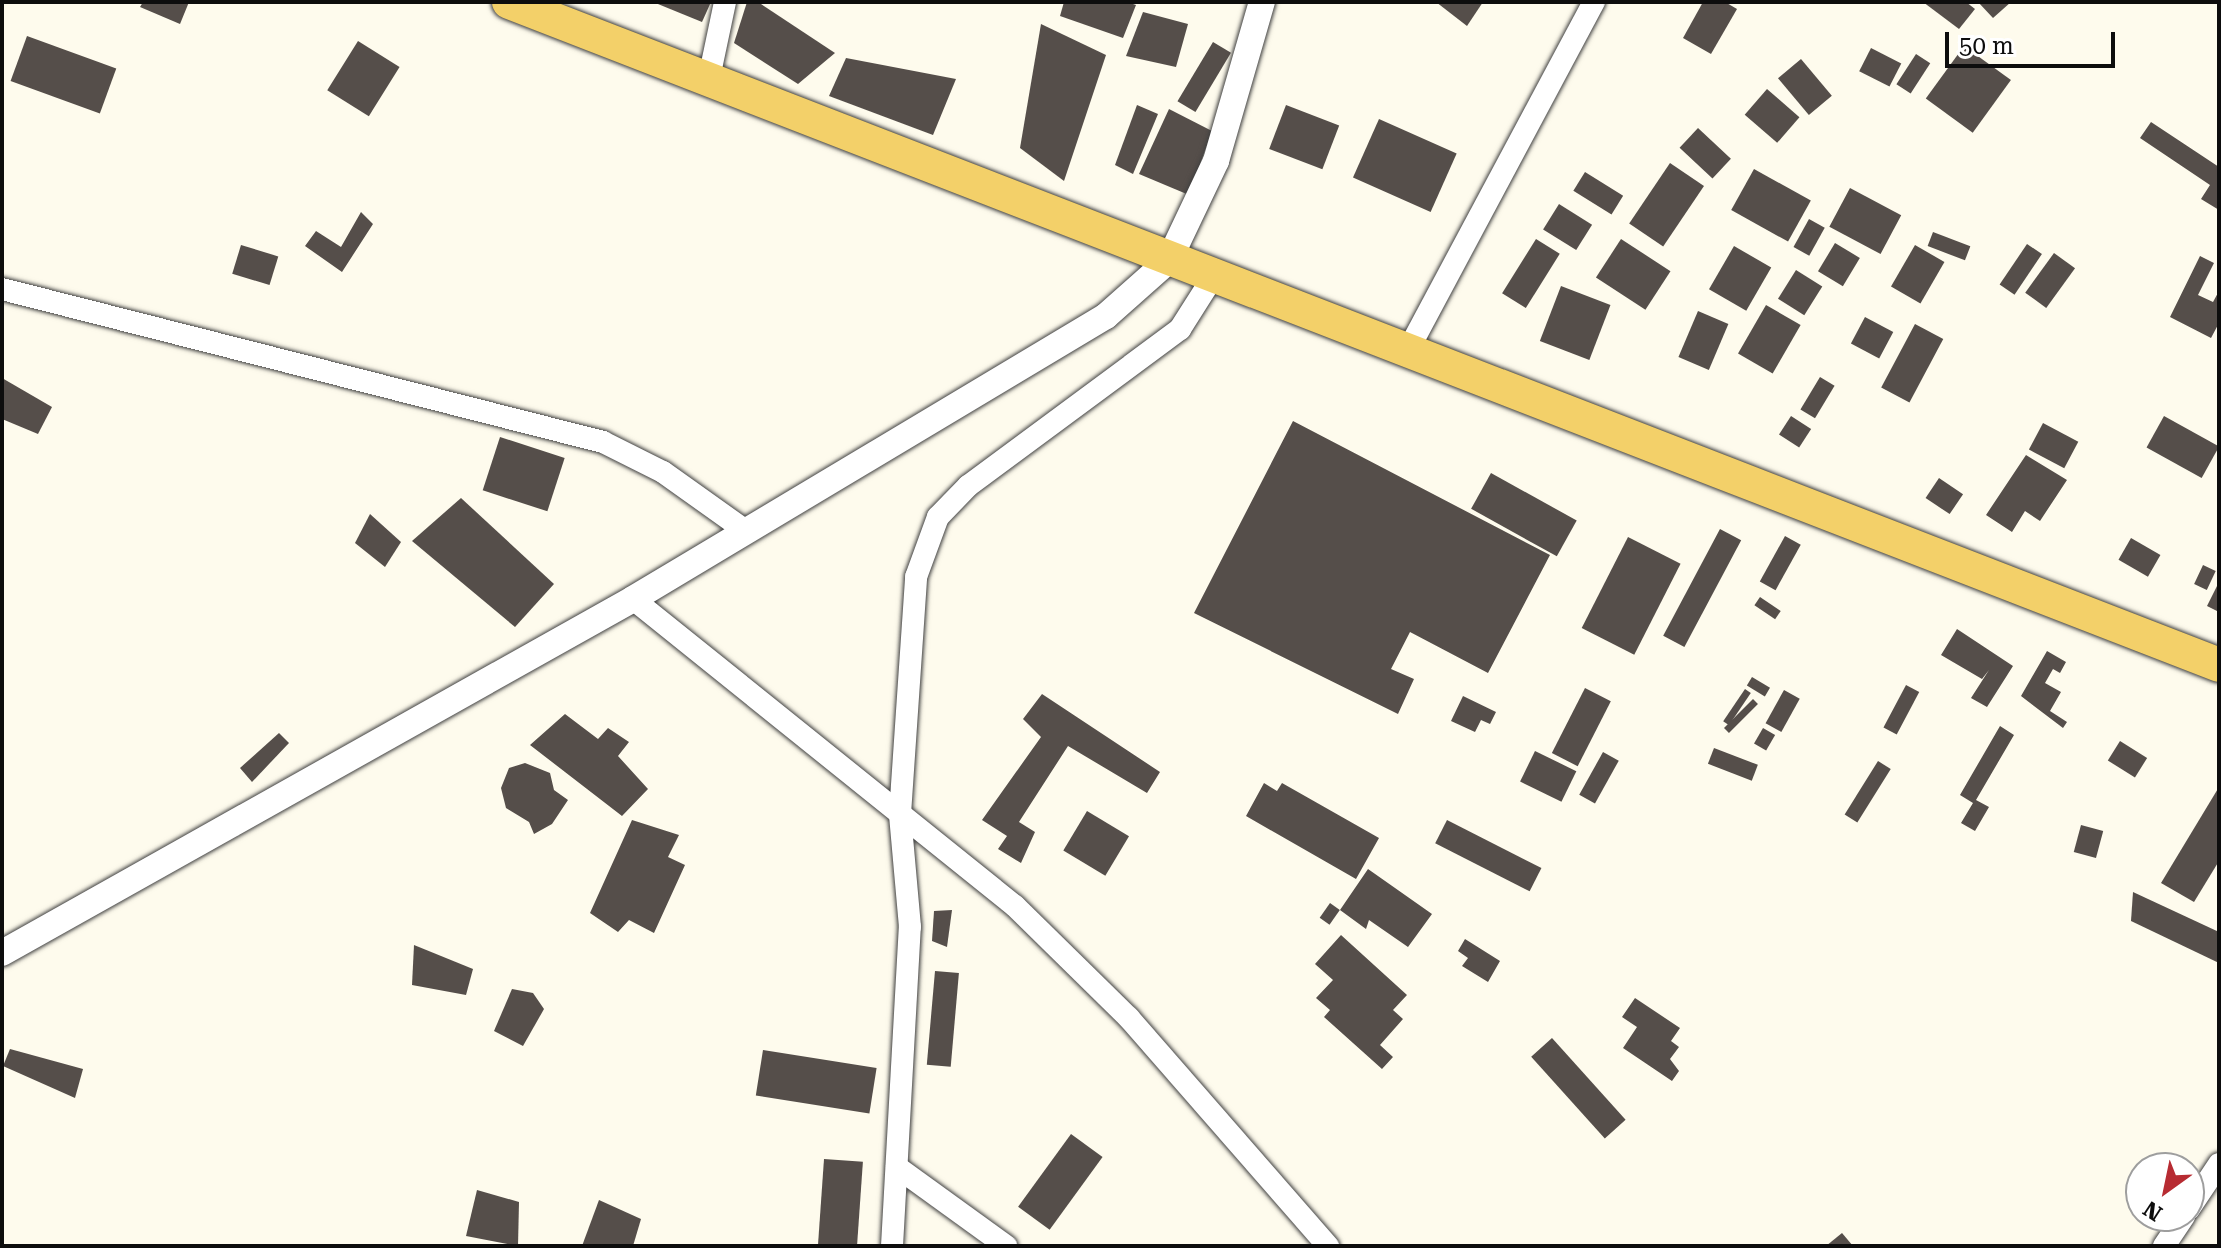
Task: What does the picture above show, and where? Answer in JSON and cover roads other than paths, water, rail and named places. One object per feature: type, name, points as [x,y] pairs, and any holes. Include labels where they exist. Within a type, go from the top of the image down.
[{"type":"main road","points":[[509,2],[2219,665]]},
{"type":"street","points":[[709,78],[725,2]]},
{"type":"street","points":[[2,953],[633,599],[1106,316],[1169,260],[1216,161],[1262,2]]},
{"type":"street","points":[[1407,352],[1594,2]]},
{"type":"street","points":[[892,1246],[910,927],[900,814],[916,577],[938,517],[968,486],[1180,329],[1213,277]]},
{"type":"street","points":[[2,289],[603,442],[663,472],[747,532]]},
{"type":"street","points":[[633,599],[1015,906],[1129,1018],[1328,1246]]},
{"type":"street","points":[[2205,1185],[2219,1164]]},
{"type":"street","points":[[897,1167],[1006,1246]]}]
